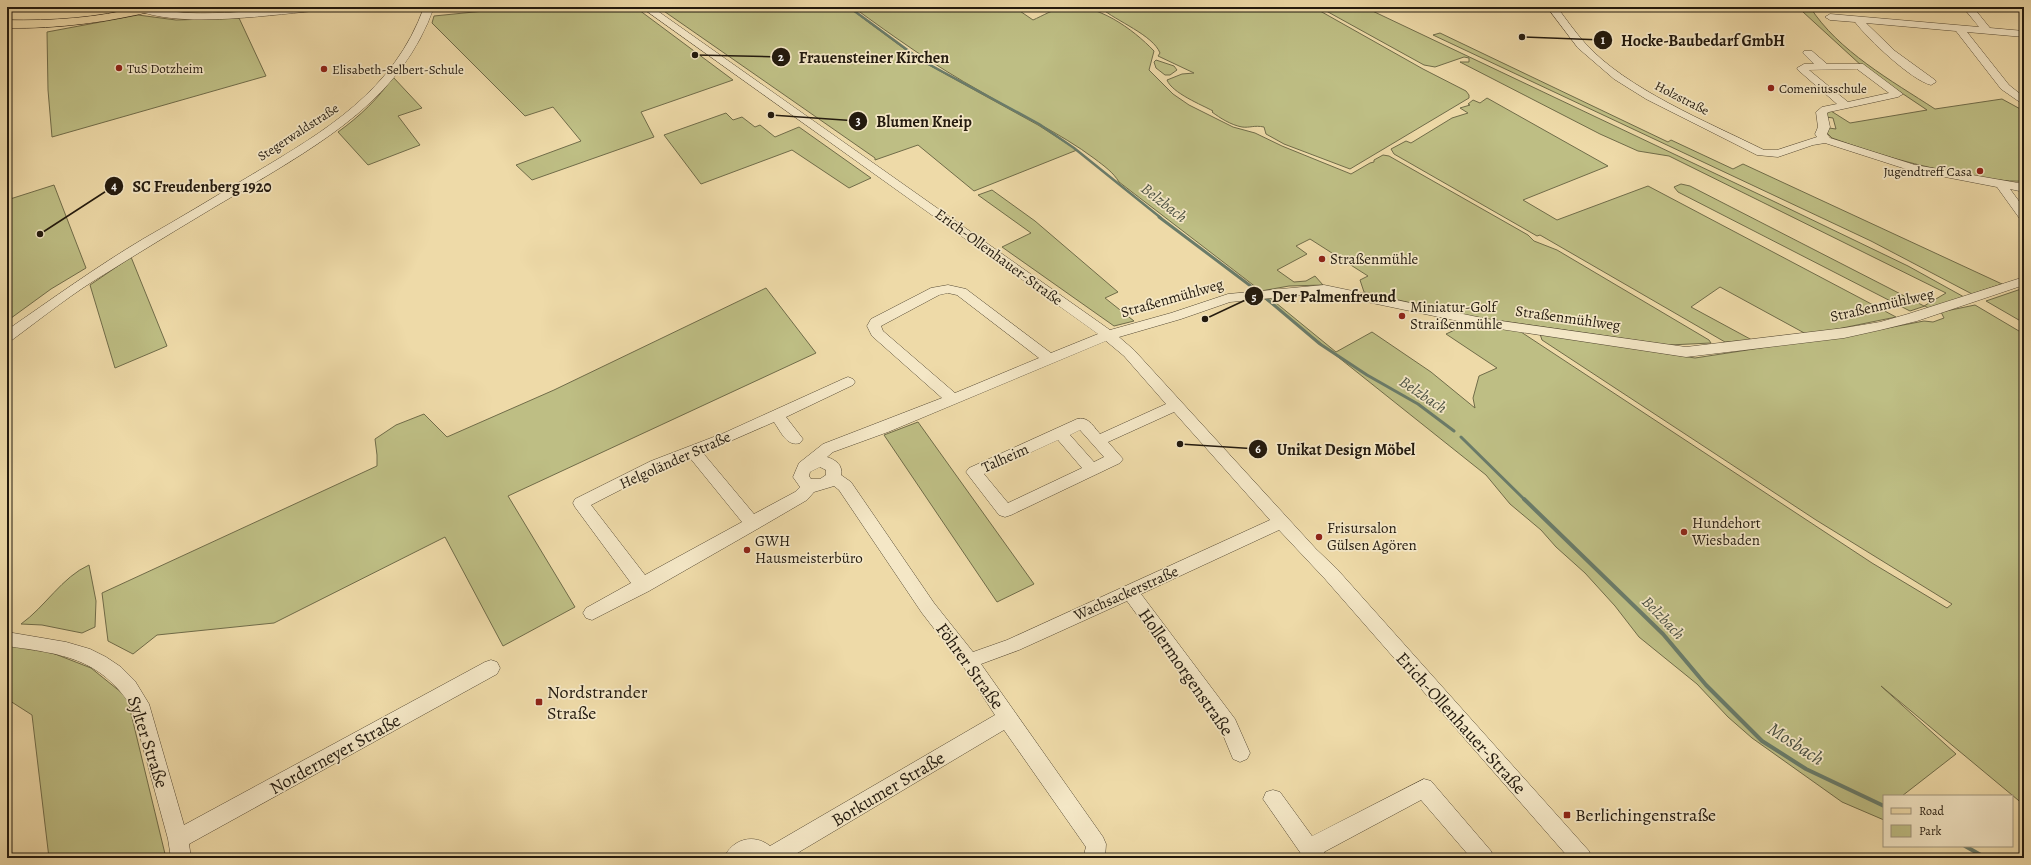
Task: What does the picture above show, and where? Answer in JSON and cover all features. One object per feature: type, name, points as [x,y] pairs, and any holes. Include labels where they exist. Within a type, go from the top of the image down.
[{"type":"main road","points":[[7,24],[37,24],[83,20],[150,8]]},
{"type":"street","points":[[160,7],[168,12],[190,15]]},
{"type":"street","points":[[150,8],[156,14],[227,15],[325,7]]},
{"type":"street","name":"Stegerwaldstraße","points":[[7,337],[101,270],[313,143],[339,124],[365,103],[401,61],[417,38],[429,7]]},
{"type":"street","name":"Erich-Ollenhauer-Straße","points":[[646,7],[1108,335],[1129,353],[1282,522],[1310,554],[1326,577],[1341,587],[1582,858]]},
{"type":"street","name":"Holzstraße","points":[[1552,7],[1582,46],[1618,77],[1650,97],[1756,151],[1770,155],[1779,154],[1824,137],[1907,166],[2024,188]]},
{"type":"street","points":[[1968,7],[1987,30]]},
{"type":"street","points":[[1830,17],[2024,34]]},
{"type":"street","points":[[1858,19],[1869,35],[1877,42],[1897,59],[1931,82]]},
{"type":"street","points":[[1959,28],[2005,87],[2024,102]]},
{"type":"street","points":[[1808,53],[1824,66]]},
{"type":"street","points":[[1824,137],[1821,112],[1826,109],[1846,106],[1898,94],[1859,66],[1824,66],[1802,69],[1846,106]]},
{"type":"street","points":[[2000,184],[2024,216]]},
{"type":"street","name":"Holzstraße","points":[[2000,184],[2024,185]]},
{"type":"street","name":"Straßenmühlweg","points":[[1108,335],[1180,315],[1217,301],[1262,294],[1324,289],[1487,323],[1686,352],[1828,335],[1880,326],[1912,318],[2024,281]]},
{"type":"street","points":[[952,398],[877,333],[874,326],[876,322],[936,291],[955,289],[961,292],[1049,360]]},
{"type":"street","points":[[841,443],[831,455],[832,470],[826,484],[810,486],[802,481],[801,473],[806,466],[822,451],[841,443],[883,428],[952,398],[1108,335]]},
{"type":"street","name":"Helgoländer Straße","points":[[643,586],[581,503],[656,465],[693,451],[848,382]]},
{"type":"street","points":[[1098,441],[1176,405]]},
{"type":"street","points":[[776,415],[795,439]]},
{"type":"street","name":"Talheim","points":[[1082,423],[1115,459],[1005,511],[974,472],[1060,433],[1082,423]]},
{"type":"street","points":[[1060,433],[1092,470]]},
{"type":"street","points":[[693,451],[753,524]]},
{"type":"street","points":[[806,466],[815,462],[832,470]]},
{"type":"street","name":"Föhrer Straße","points":[[832,470],[845,486],[928,608],[969,661],[1007,718],[1096,844],[1096,854],[1093,858]]},
{"type":"street","points":[[592,613],[753,524],[801,496],[810,486]]},
{"type":"street","name":"Wachsackerstraße","points":[[969,661],[1013,645],[1282,522]]},
{"type":"street","name":"Hollermorgenstraße","points":[[1130,592],[1228,725],[1240,753]]},
{"type":"street","name":"Sylter Straße","points":[[7,639],[60,647],[88,656],[116,673],[130,687],[140,704],[178,839],[181,858]]},
{"type":"street","name":"Norderneyer Straße","points":[[178,839],[491,668]]},
{"type":"street","name":"Borkumer Straße","points":[[769,858],[845,816],[1007,718]]},
{"type":"street","points":[[1273,799],[1312,853],[1424,788],[1484,858]]},
{"type":"street","points":[[734,858],[737,853],[746,848],[755,848],[763,852],[766,858]]},
{"type":"green space","points":[[524,7],[635,7],[733,80],[641,112],[654,137],[532,180],[516,165],[581,141],[553,107],[525,116],[432,23],[434,16]]},
{"type":"green space","points":[[658,7],[848,7],[918,59],[1038,125],[1077,150],[974,191],[918,145],[875,160],[875,158]]},
{"type":"green space","points":[[853,7],[1014,7],[1033,20],[1064,7],[1089,9],[1101,13],[1125,26],[1154,51],[1149,70],[1173,94],[1189,105],[1233,127],[1255,133],[1282,146],[1351,174],[1374,162],[1374,160],[1383,155],[1389,156],[1528,235],[1534,241],[1557,250],[1709,340],[1711,343],[1669,345],[1467,316],[1364,292],[1360,280],[1368,276],[1310,239],[1296,246],[1307,254],[1277,270],[1294,282],[1306,281],[1315,276],[1323,285],[1289,286],[1261,291],[1119,182],[1108,169],[1081,149],[947,72]]},
{"type":"green space","points":[[1313,7],[1423,69],[1466,91],[1469,98],[1350,169],[1284,144],[1266,134],[1264,127],[1242,127],[1230,123],[1212,112],[1213,111],[1181,94],[1170,85],[1167,80],[1182,74],[1194,73],[1158,56],[1160,53],[1150,40],[1101,8]]},
{"type":"green space","points":[[1319,7],[1364,7],[1908,266],[1964,297],[1928,308],[1925,306],[1910,311],[1678,192],[1674,187],[1681,184],[1690,186],[1924,306],[1946,293],[1669,156],[1638,151],[1600,134],[1460,62],[1469,62],[1469,58],[1464,57],[1435,67],[1424,65]]},
{"type":"green space","points":[[1799,7],[1810,7],[1835,38],[1867,64],[1935,109],[2002,99],[2024,111],[2024,181],[1996,180],[1931,168],[1882,155],[1832,138],[1827,133],[1829,128],[1836,129],[1833,118],[1826,117],[1826,113],[1831,111],[1850,123],[1927,110],[1863,67]]},
{"type":"green space","points":[[138,15],[176,20],[239,18],[266,76],[52,137],[48,90],[47,32]]},
{"type":"green space","points":[[1440,33],[1668,142],[1671,140],[1733,169],[1743,164],[2002,284],[1972,294],[1871,241],[1433,35]]},
{"type":"green space","points":[[1156,60],[1174,66],[1177,70],[1170,75],[1165,75],[1156,68],[1154,62]]},
{"type":"green space","points":[[393,77],[422,108],[398,116],[420,145],[368,165],[338,132],[368,107]]},
{"type":"green space","points":[[1487,98],[1608,166],[1523,200],[1557,220],[1648,186],[1896,317],[1808,335],[1720,287],[1691,307],[1752,340],[1725,342],[1540,235],[1537,236],[1394,154],[1391,149],[1406,141],[1411,143],[1452,118],[1468,113],[1460,108],[1470,105],[1468,104],[1473,100],[1480,103]]},
{"type":"green space","points":[[726,113],[733,120],[742,117],[755,127],[760,125],[775,137],[799,127],[871,178],[849,188],[792,150],[701,184],[664,135]]},
{"type":"green space","points":[[54,185],[86,268],[51,289],[7,321],[7,200]]},
{"type":"green space","points":[[992,190],[1035,221],[1118,292],[1105,298],[1134,321],[1114,326],[1002,247],[1031,233],[978,195]]},
{"type":"green space","points":[[131,257],[167,346],[115,368],[90,285]]},
{"type":"green space","points":[[766,288],[816,353],[508,496],[575,607],[503,646],[445,537],[274,623],[157,635],[133,654],[108,641],[102,593],[377,466],[375,439],[396,425],[424,414],[447,437],[554,390]]},
{"type":"green space","points":[[2024,288],[2024,323],[1986,301]]},
{"type":"green space","points":[[1264,298],[1270,298],[1336,352],[1372,332],[1431,372],[1475,408],[1473,398],[1479,376],[1497,368],[1446,334],[1461,327],[1461,323],[1518,330],[1872,563],[1947,608],[1952,604],[1816,520],[1542,340],[1540,334],[1695,358],[1872,331],[1924,321],[1933,322],[1944,318],[1941,312],[1975,305],[2024,334],[2024,805],[1881,686],[1956,754],[1903,795],[1883,795],[1883,820],[1842,802],[1752,738],[1728,717],[1697,684],[1639,637],[1615,606],[1585,573],[1556,547],[1541,530],[1510,504],[1486,475]]},
{"type":"green space","points":[[918,422],[1034,584],[997,602],[884,435]]},
{"type":"green space","points":[[89,565],[96,601],[95,627],[82,633],[42,625],[21,624],[70,577]]},
{"type":"green space","points":[[7,645],[50,652],[91,668],[127,697],[166,858],[49,858],[32,715],[7,699]]},
{"type":"waterway","name":"Belzbach","points":[[849,7],[921,60],[1039,124],[1074,148],[1161,218]]},
{"type":"waterway","name":"Belzbach","points":[[1159,217],[1256,290],[1320,344],[1367,375],[1418,404],[1454,431]]},
{"type":"waterway","name":"Belzbach","points":[[1461,437],[1525,500]]},
{"type":"waterway","name":"Belzbach","points":[[1524,499],[1663,634],[1706,685],[1762,741],[1806,769],[1883,806]]},
{"type":"waterway","name":"Mosbach","points":[[1967,847],[1986,858]]},
{"type":"place","name":"Hocke-Baubedarf GmbH","points":[[1522,37]]},
{"type":"place","name":"Frauensteiner Kirchen","points":[[695,55]]},
{"type":"place","name":"TuS Dotzheim","points":[[119,68]]},
{"type":"place","name":"Elisabeth-Selbert-Schule","points":[[324,69]]},
{"type":"place","name":"Comeniusschule","points":[[1771,88]]},
{"type":"place","name":"Blumen Kneip","points":[[771,115]]},
{"type":"place","name":"Jugendtreff Casa","points":[[1980,171]]},
{"type":"place","name":"SC Freudenberg 1920","points":[[40,234]]},
{"type":"place","name":"Straßenmühle","points":[[1322,259]]},
{"type":"place","name":"Miniatur-Golf Straißenmühle","points":[[1402,316]]},
{"type":"place","name":"Der Palmenfreund","points":[[1205,319]]},
{"type":"place","name":"Unikat Design Möbel","points":[[1180,444]]},
{"type":"place","name":"Hundehort Wiesbaden","points":[[1684,532]]},
{"type":"place","name":"Frisursalon Gülsen Agören","points":[[1319,537]]},
{"type":"place","name":"GWH Hausmeisterbüro","points":[[747,550]]},
{"type":"place","name":"Nordstrander Straße","points":[[539,702]]},
{"type":"place","name":"Berlichingenstraße","points":[[1567,815]]}]
